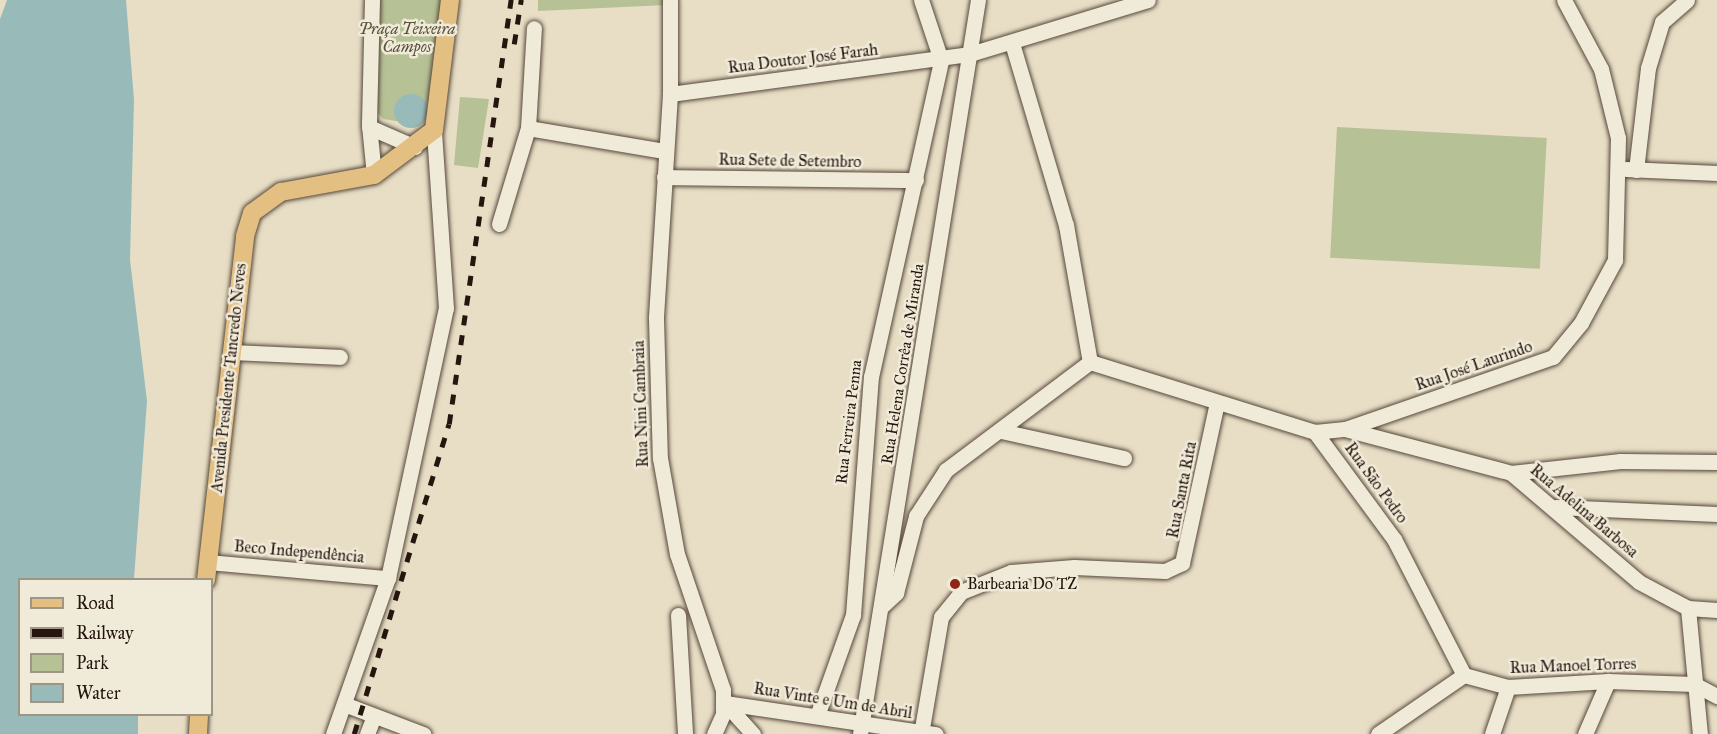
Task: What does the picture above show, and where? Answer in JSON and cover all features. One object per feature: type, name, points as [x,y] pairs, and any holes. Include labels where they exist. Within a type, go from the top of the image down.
[{"type":"main road","points":[[374,175],[415,147],[434,130],[450,0]]},
{"type":"main road","name":"Avenida Presidente Tancredo Neves","points":[[207,571],[234,352],[245,236],[252,213],[281,192],[374,175]]},
{"type":"main road","points":[[198,734],[199,716]]},
{"type":"street","points":[[372,0],[369,127],[374,175]]},
{"type":"street","name":"Rua Nini Cambraia","points":[[670,0],[670,94],[664,151],[656,319],[660,458],[677,554],[710,644],[724,703]]},
{"type":"street","points":[[921,0],[941,60]]},
{"type":"street","name":"Rua Helena Corrêa de Miranda","points":[[861,728],[978,0]]},
{"type":"street","name":"Rua Doutor José Farah","points":[[670,94],[941,60],[1012,43],[1148,0]]},
{"type":"street","points":[[1564,0],[1601,69],[1628,169],[1717,173]]},
{"type":"street","name":"Rua José Laurindo","points":[[1345,429],[1553,357],[1581,323],[1615,260],[1628,169],[1648,68],[1662,22],[1687,0]]},
{"type":"street","points":[[499,224],[528,128],[534,28]]},
{"type":"street","points":[[1012,43],[1066,225],[1090,362]]},
{"type":"street","name":"Rua Ferreira Penna","points":[[817,716],[853,615],[871,377],[941,60]]},
{"type":"street","points":[[369,127],[415,147]]},
{"type":"street","points":[[528,128],[664,151]]},
{"type":"street","points":[[333,734],[388,578],[446,308],[434,130]]},
{"type":"street","name":"Rua Sete de Setembro","points":[[664,177],[916,180]]},
{"type":"street","points":[[234,352],[340,357]]},
{"type":"street","points":[[1090,362],[1315,432]]},
{"type":"street","points":[[881,607],[896,593],[916,516],[952,463],[1001,431],[1090,362]]},
{"type":"street","name":"Rua Santa Rita","points":[[927,733],[939,627],[950,602],[1011,572],[1074,567],[1174,570],[1189,552],[1217,403]]},
{"type":"street","name":"Rua Adelina Barbosa","points":[[1315,432],[1345,429],[1511,473],[1556,507],[1639,582],[1688,608],[1717,610]]},
{"type":"street","points":[[1001,431],[1124,458]]},
{"type":"street","name":"Rua São Pedro","points":[[1315,432],[1394,539],[1464,675]]},
{"type":"street","points":[[1511,473],[1620,461],[1717,462]]},
{"type":"street","points":[[1556,507],[1717,514]]},
{"type":"street","name":"Beco Independência","points":[[207,571],[388,578]]},
{"type":"street","points":[[1688,608],[1700,734]]},
{"type":"street","points":[[678,615],[685,734]]},
{"type":"street","points":[[1378,734],[1464,675]]},
{"type":"street","name":"Rua Manoel Torres","points":[[1464,675],[1508,687],[1608,681],[1694,684],[1717,696]]},
{"type":"street","points":[[1585,734],[1608,681]]},
{"type":"street","points":[[1492,734],[1508,687]]},
{"type":"street","points":[[714,734],[724,703],[753,734]]},
{"type":"street","name":"Rua Vinte e Um de Abril","points":[[724,703],[817,716],[861,728],[927,733]]},
{"type":"street","points":[[344,704],[373,718],[423,734]]},
{"type":"street","points":[[367,734],[373,718]]},
{"type":"green space","name":"Praça Teixeira Campos","points":[[376,0],[446,0],[430,108],[409,123],[383,119],[370,104]]},
{"type":"green space","points":[[538,0],[666,0],[666,5],[538,11]]},
{"type":"green space","points":[[460,97],[489,99],[478,168],[454,165]]},
{"type":"green space","points":[[1337,127],[1547,138],[1540,269],[1330,258]]},
{"type":"water","points":[[7,0],[126,0],[134,100],[130,260],[147,401],[134,578],[18,578],[18,716],[138,716],[138,734],[0,734],[0,19]]},
{"type":"water","points":[[411,94],[423,99],[428,111],[423,123],[411,128],[399,123],[394,111],[399,99]]},
{"type":"railway","points":[[354,734],[449,424],[511,0]]},
{"type":"railway","points":[[514,44],[521,0]]},
{"type":"place","name":"Barbearia Do TZ","points":[[955,584]]}]
